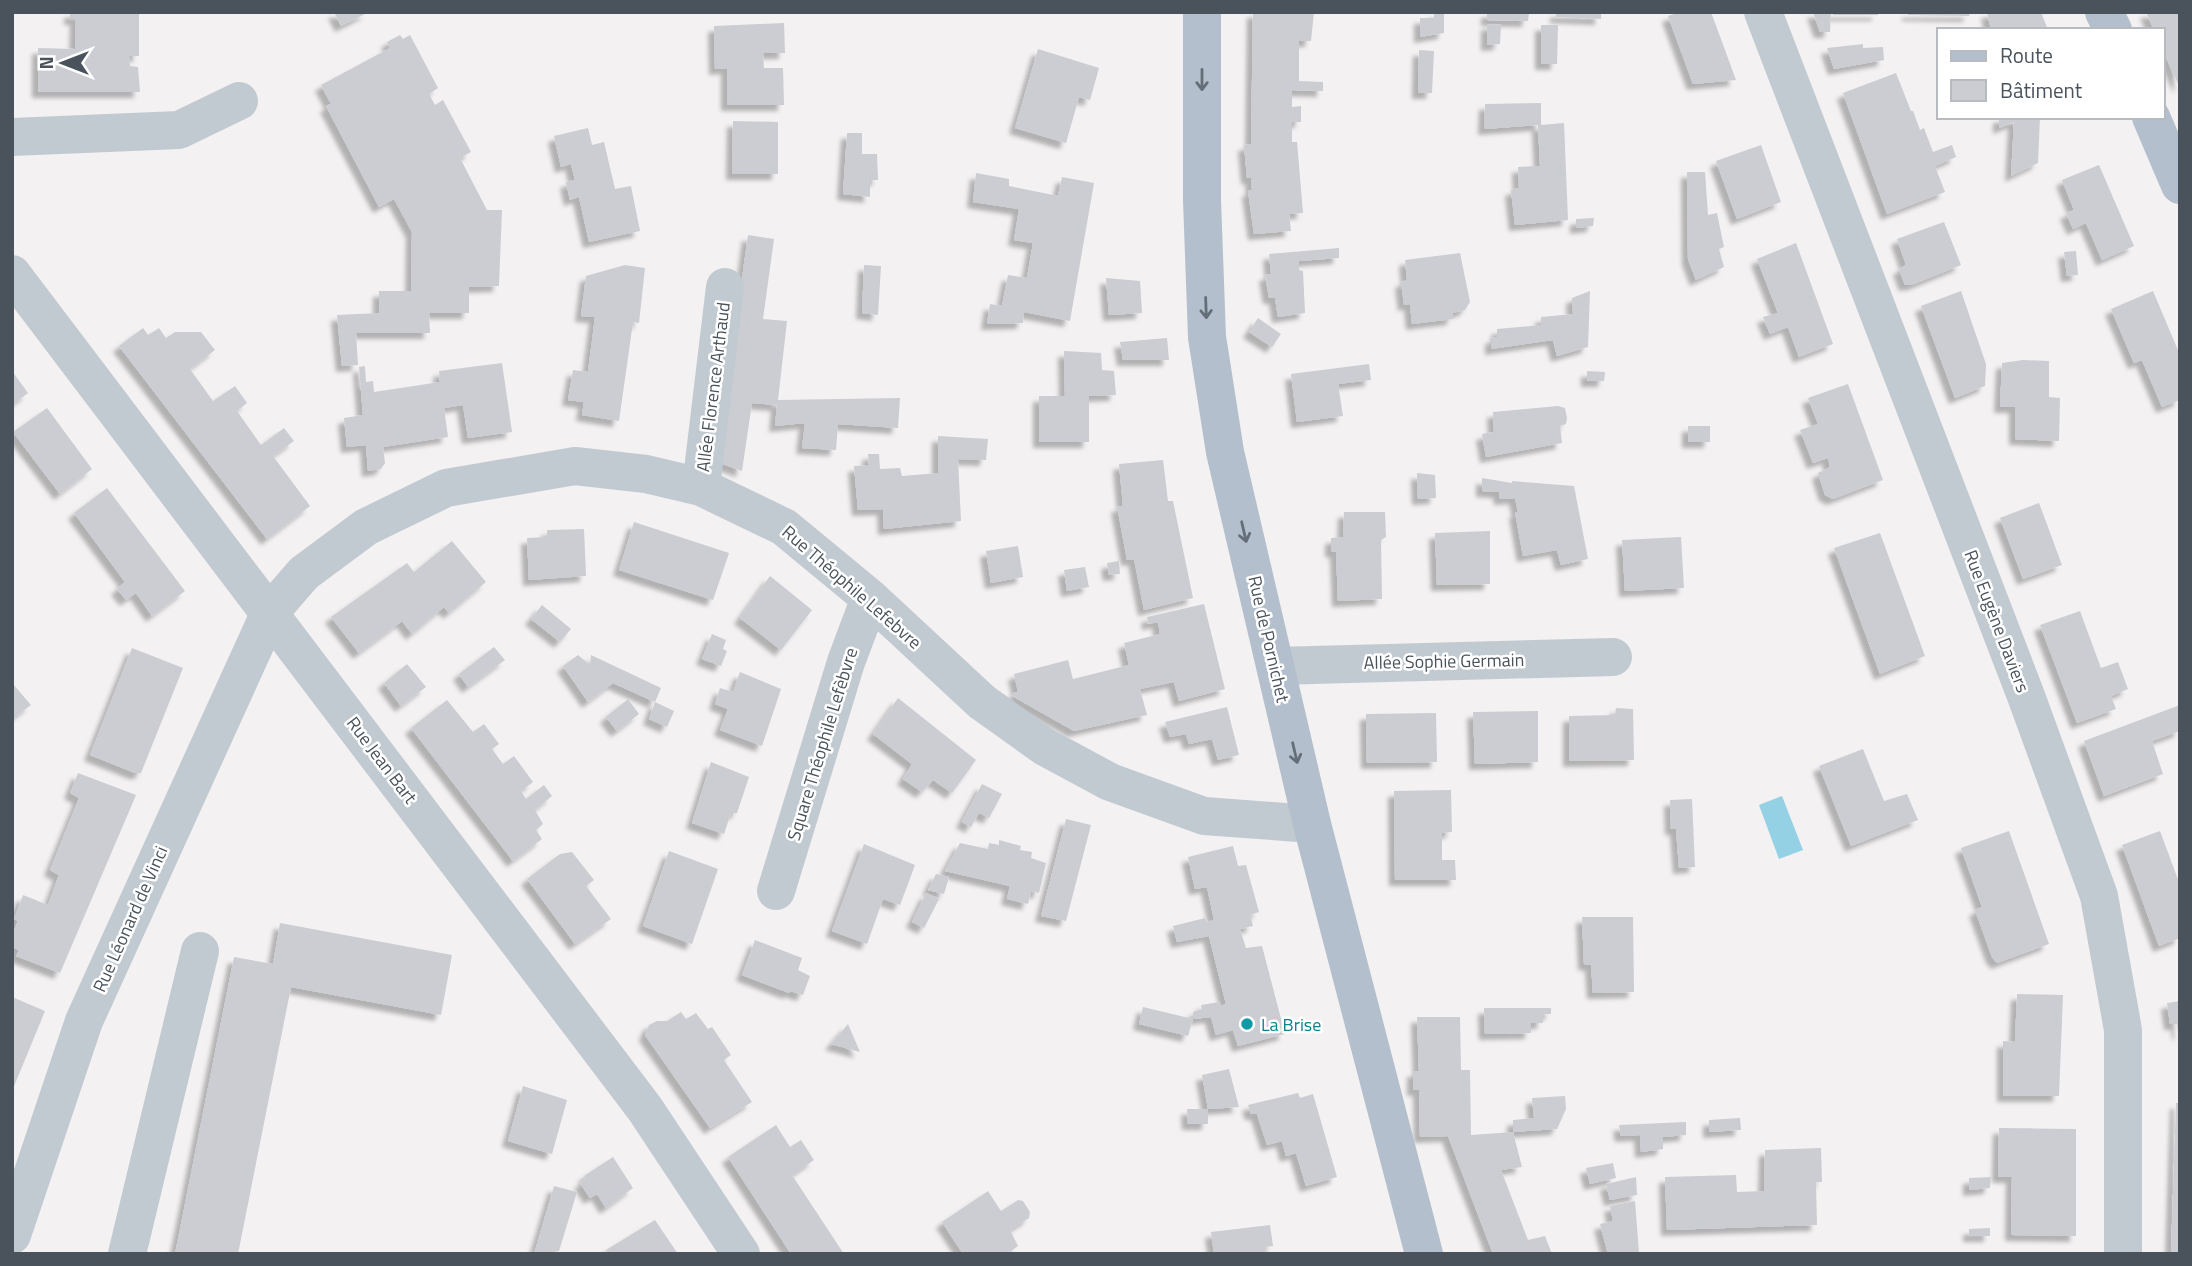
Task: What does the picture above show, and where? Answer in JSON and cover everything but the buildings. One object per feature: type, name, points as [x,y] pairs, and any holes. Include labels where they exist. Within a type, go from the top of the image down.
[{"type":"main road","name":"Rue de Pornichet","points":[[1202,12],[1202,200],[1207,337],[1225,452],[1312,824],[1424,1254]]},
{"type":"main road","points":[[2104,12],[2112,28]]},
{"type":"main road","points":[[2152,119],[2180,185]]},
{"type":"street","name":"Rue Eugène Daviers","points":[[1763,12],[2026,696],[2099,896],[2123,1030],[2123,1254]]},
{"type":"street","points":[[12,137],[179,130],[239,101]]},
{"type":"street","name":"Rue Jean Bart","points":[[12,274],[645,1109],[741,1254]]},
{"type":"street","name":"Allée Florence Arthaud","points":[[701,487],[726,287]]},
{"type":"street","name":"Rue Théophile Lefebvre","points":[[270,612],[304,573],[366,527],[446,488],[575,466],[646,474],[701,487],[785,527],[870,598],[982,702],[1045,747],[1110,782],[1204,816],[1312,824]]},
{"type":"street","name":"Square Théophile Lefèbvre","points":[[776,891],[846,662],[870,598]]},
{"type":"street","name":"Rue Léonard de Vinci","points":[[12,1235],[84,1021],[270,612]]},
{"type":"street","name":"Allée Sophie Germain","points":[[1276,666],[1613,657]]},
{"type":"street","points":[[127,1254],[200,951]]},
{"type":"water","points":[[1782,796],[1803,850],[1779,859],[1759,805]]},
{"type":"place","name":"La Brise","points":[[1247,1024]]}]
